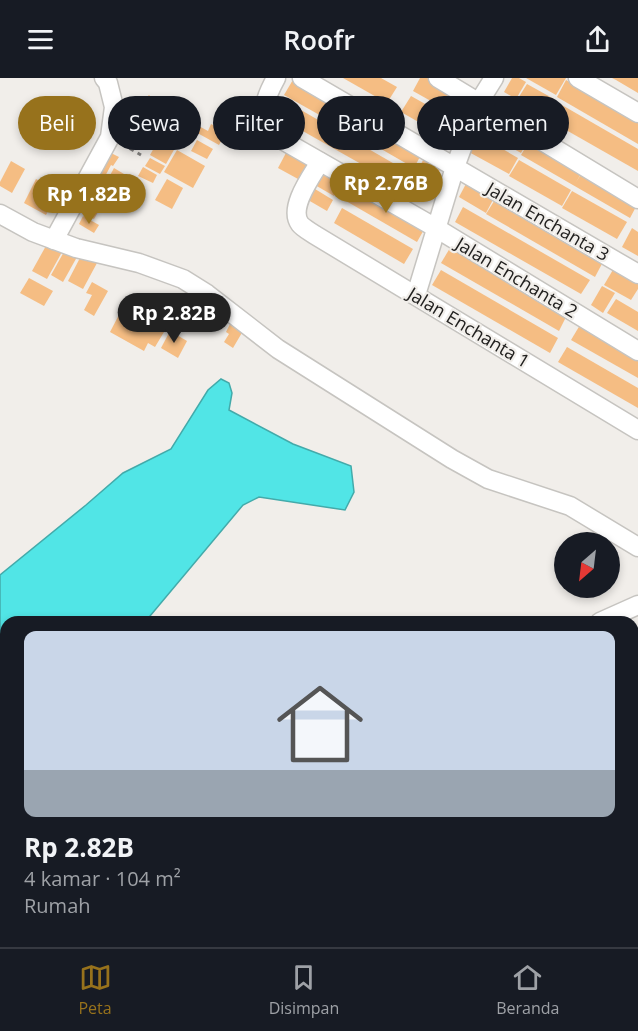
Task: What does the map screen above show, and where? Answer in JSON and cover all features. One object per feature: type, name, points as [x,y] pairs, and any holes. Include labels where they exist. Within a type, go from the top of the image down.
[{"type":"street","points":[[104,78],[108,83],[111,96]]},
{"type":"street","name":"Jalan Enchanta 2","points":[[276,78],[266,96],[263,116],[270,133],[436,228],[638,351]]},
{"type":"street","name":"Jalan Enchanta 3","points":[[302,78],[638,274]]},
{"type":"street","points":[[438,78],[469,96]]},
{"type":"street","points":[[483,96],[494,78]]},
{"type":"street","points":[[578,78],[638,113]]},
{"type":"street","points":[[54,240],[108,141]]},
{"type":"street","points":[[416,295],[461,150]]},
{"type":"street","points":[[558,150],[638,199]]},
{"type":"street","name":"Jalan Enchanta 1","points":[[320,162],[300,195],[296,209],[300,224],[638,430]]},
{"type":"street","points":[[0,214],[33,232],[54,240],[96,254],[139,263],[187,282],[207,294],[278,349],[452,459],[488,479],[570,506],[638,547]]},
{"type":"street","points":[[613,616],[638,605]]},
{"type":"path","points":[[132,150],[141,155]]},
{"type":"water","points":[[221,379],[229,383],[232,393],[229,410],[293,444],[351,466],[354,492],[345,510],[259,497],[243,505],[150,616],[0,616],[0,575],[123,473],[171,449],[208,390]]},
{"type":"building","points":[[294,78],[326,96],[317,96],[317,114],[305,107],[305,96],[284,95]]},
{"type":"building","points":[[343,78],[381,78],[397,87],[391,96],[375,96]]},
{"type":"building","points":[[420,78],[429,78],[460,96],[422,96],[413,91]]},
{"type":"building","points":[[512,78],[519,78],[526,82],[518,96],[511,96],[504,92]]},
{"type":"building","points":[[526,78],[566,78],[556,95]]},
{"type":"building","points":[[612,78],[638,78],[638,93],[616,80]]},
{"type":"building","points":[[566,80],[638,122],[638,144],[569,104],[569,96],[558,96]]},
{"type":"building","points":[[527,84],[549,96],[520,96]]},
{"type":"building","points":[[411,96],[417,99],[417,121],[405,114],[405,106]]},
{"type":"building","points":[[569,109],[638,149],[638,171],[569,132]]},
{"type":"building","points":[[305,112],[317,119],[317,139],[305,132]]},
{"type":"building","points":[[211,124],[213,125],[213,142],[201,135],[201,127],[208,131]]},
{"type":"building","points":[[405,141],[417,148],[417,150],[423,151],[414,168],[383,150],[405,150]]},
{"type":"building","points":[[201,142],[213,149],[207,159],[191,151],[201,150]]},
{"type":"building","points":[[153,150],[174,150],[166,164],[150,155]]},
{"type":"building","points":[[177,150],[205,166],[193,188],[164,172]]},
{"type":"building","points":[[336,150],[370,150],[431,185],[423,199]]},
{"type":"building","points":[[504,150],[518,158],[509,174],[467,151]]},
{"type":"building","points":[[524,150],[552,150],[584,169],[576,182],[584,170],[638,203],[630,218],[521,155]]},
{"type":"building","points":[[107,151],[119,157],[113,166],[111,165],[100,186],[91,181]]},
{"type":"building","points":[[287,151],[308,163],[298,179],[278,168]]},
{"type":"building","points":[[426,155],[443,164],[434,180],[417,171]]},
{"type":"building","points":[[150,158],[165,166],[160,174],[145,166]]},
{"type":"building","points":[[519,160],[571,190],[562,206],[509,176]]},
{"type":"building","points":[[11,161],[25,169],[12,193],[0,186]]},
{"type":"building","points":[[143,167],[157,175],[153,183],[138,176]]},
{"type":"building","points":[[114,168],[124,174],[112,195],[102,190]]},
{"type":"building","points":[[322,173],[341,184],[334,196],[315,185]]},
{"type":"building","points":[[129,174],[141,181],[132,199],[136,201],[132,208],[115,199]]},
{"type":"building","points":[[36,179],[49,186],[43,196],[53,201],[46,215],[24,203]]},
{"type":"building","points":[[167,179],[183,188],[172,209],[155,200]]},
{"type":"building","points":[[468,180],[495,196],[486,213],[459,197]]},
{"type":"building","points":[[92,186],[105,193],[100,203],[86,195]]},
{"type":"building","points":[[355,186],[426,226],[417,242],[346,201]]},
{"type":"building","points":[[315,189],[333,200],[327,211],[308,200]]},
{"type":"building","points":[[572,191],[627,222],[617,239],[562,208]]},
{"type":"building","points":[[496,198],[604,260],[595,277],[486,214]]},
{"type":"building","points":[[88,200],[101,207],[94,219],[82,213]]},
{"type":"building","points":[[463,207],[590,280],[581,294],[455,222]]},
{"type":"building","points":[[342,208],[413,249],[404,264],[334,223]]},
{"type":"building","points":[[83,216],[99,225],[94,233],[79,224]]},
{"type":"building","points":[[632,228],[638,232],[638,256],[622,247]]},
{"type":"building","points":[[47,244],[62,252],[47,279],[32,271]]},
{"type":"building","points":[[450,248],[567,315],[559,331],[441,263]]},
{"type":"building","points":[[65,250],[77,257],[63,282],[51,275]]},
{"type":"building","points":[[82,254],[97,263],[83,289],[68,281]]},
{"type":"building","points":[[614,268],[638,282],[638,289],[631,300],[604,285]]},
{"type":"building","points":[[441,270],[558,338],[550,353],[432,285]]},
{"type":"building","points":[[29,278],[53,291],[44,306],[20,293]]},
{"type":"building","points":[[92,282],[108,291],[94,316],[84,310],[92,295],[86,293]]},
{"type":"building","points":[[602,286],[615,293],[603,313],[591,305]]},
{"type":"building","points":[[616,299],[638,312],[638,331],[607,313]]},
{"type":"building","points":[[203,305],[215,311],[207,325],[196,318]]},
{"type":"building","points":[[122,309],[164,332],[155,347],[148,343],[144,351],[110,332]]},
{"type":"building","points":[[160,311],[169,316],[164,326],[155,321]]},
{"type":"building","points":[[230,324],[243,331],[233,348],[224,342],[229,334],[226,332]]},
{"type":"building","points":[[580,325],[638,358],[638,378],[571,340]]},
{"type":"building","points":[[170,331],[187,341],[178,358],[161,348]]},
{"type":"building","points":[[567,347],[638,388],[638,408],[558,362]]}]
